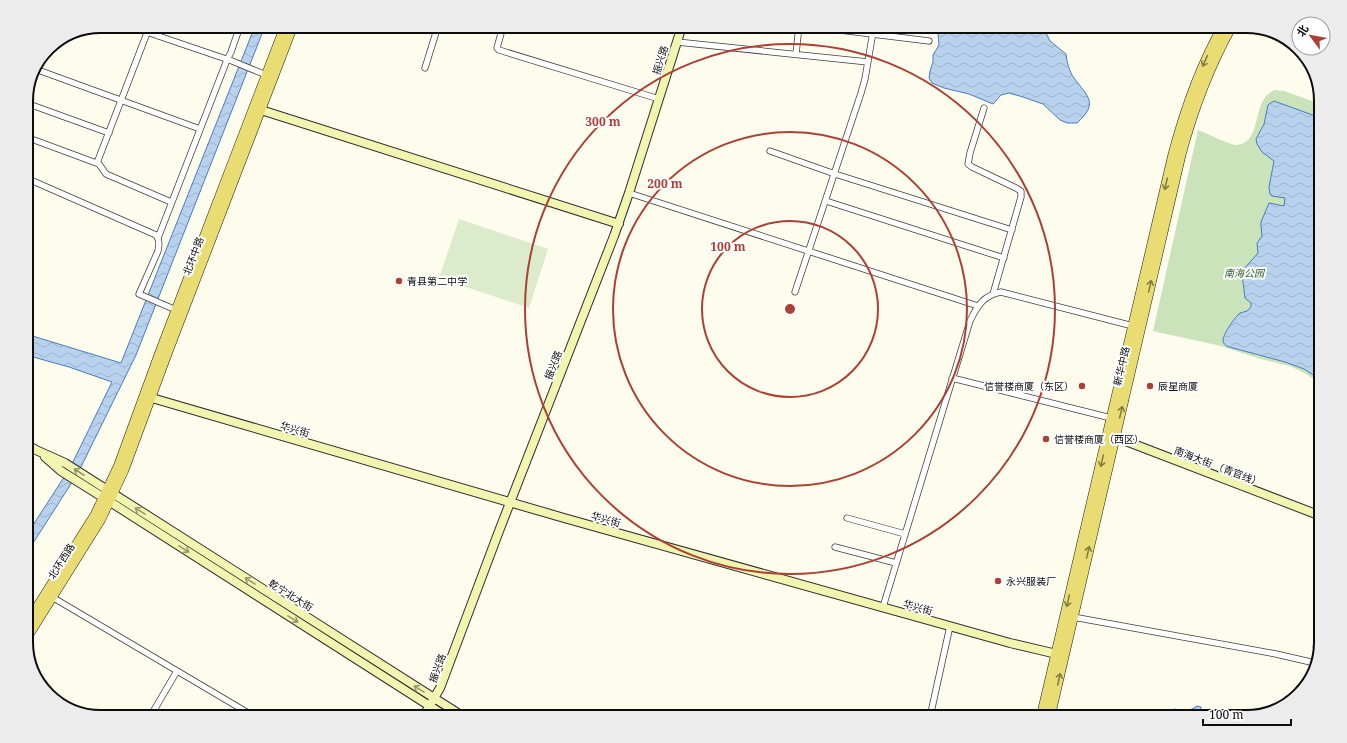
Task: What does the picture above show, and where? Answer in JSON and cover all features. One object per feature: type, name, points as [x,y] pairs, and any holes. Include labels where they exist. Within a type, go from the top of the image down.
[{"type":"main road","name":"北环中路","points":[[109,496],[124,470],[176,310],[282,33]]},
{"type":"main road","name":"北环中路","points":[[147,397],[290,33]]},
{"type":"main road","name":"新华中路","points":[[1044,710],[1073,617],[1112,435],[1112,418],[1181,123],[1196,82],[1220,33]]},
{"type":"main road","name":"新华中路","points":[[1051,710],[1060,655],[1112,435],[1189,125],[1210,70],[1228,33]]},
{"type":"main road","name":"北环西路","points":[[33,628],[101,519],[109,496]]},
{"type":"main road","name":"北环西路","points":[[33,614],[94,515],[109,496]]},
{"type":"street","points":[[97,163],[147,33],[266,75]]},
{"type":"street","points":[[176,310],[138,294],[158,251],[158,238],[171,202],[238,33]]},
{"type":"street","points":[[425,68],[436,33]]},
{"type":"street","points":[[501,33],[497,48],[499,50],[659,99]]},
{"type":"street","name":"振兴路","points":[[427,710],[440,688],[510,502],[619,224],[680,33]]},
{"type":"street","points":[[796,54],[798,33]]},
{"type":"street","points":[[865,33],[929,41]]},
{"type":"street","points":[[795,292],[862,90],[873,34]]},
{"type":"street","points":[[677,42],[868,62]]},
{"type":"street","points":[[40,71],[200,129]]},
{"type":"street","points":[[33,106],[109,133]]},
{"type":"street","points":[[984,108],[968,164],[1011,185],[1020,191],[1021,197],[993,294]]},
{"type":"street","points":[[261,110],[619,224]]},
{"type":"street","points":[[33,140],[97,163],[106,174],[171,202]]},
{"type":"street","points":[[770,152],[1012,230]]},
{"type":"street","points":[[33,181],[156,235],[158,238]]},
{"type":"street","points":[[630,193],[978,306]]},
{"type":"street","points":[[826,201],[1004,258]]},
{"type":"street","points":[[883,607],[952,378],[970,321],[978,306],[987,297],[1001,292],[1133,326]]},
{"type":"street","points":[[952,378],[1112,418]]},
{"type":"street","name":"华兴街","points":[[147,397],[510,502],[1010,643],[1060,655]]},
{"type":"street","name":"南海大街 （青官线）","points":[[1112,435],[1314,513]]},
{"type":"street","points":[[33,448],[65,463],[93,481],[109,496]]},
{"type":"street","points":[[36,450],[61,471],[89,488],[109,496]]},
{"type":"street","name":"乾宁北大街","points":[[109,496],[453,710]]},
{"type":"street","name":"乾宁北大街","points":[[109,496],[436,710]]},
{"type":"street","points":[[847,518],[905,534]]},
{"type":"street","points":[[835,547],[896,563]]},
{"type":"street","points":[[52,597],[243,710]]},
{"type":"street","points":[[1073,617],[1276,654],[1311,662]]},
{"type":"street","points":[[932,710],[950,626]]},
{"type":"street","points":[[154,710],[177,671]]},
{"type":"street","points":[[429,710],[430,706]]},
{"type":"green space","name":"南海公园","points":[[1275,90],[1284,91],[1314,102],[1314,379],[1290,366],[1257,358],[1221,346],[1153,331],[1198,130],[1236,145],[1245,143],[1254,130],[1262,102],[1267,95]]},
{"type":"green space","points":[[459,219],[548,249],[529,308],[439,278]]},
{"type":"water","points":[[252,33],[262,33],[136,355],[78,473],[33,543],[33,525],[70,468],[112,382],[69,367],[33,357],[33,336],[121,363]]},
{"type":"water","points":[[1046,33],[1050,41],[1066,54],[1074,78],[1089,100],[1088,110],[1077,123],[1067,123],[1060,120],[1043,104],[1023,97],[1009,93],[1001,95],[993,104],[969,94],[944,88],[932,83],[929,78],[933,55],[939,45],[938,34]]},
{"type":"water","points":[[1274,101],[1314,115],[1314,375],[1304,369],[1285,362],[1228,347],[1223,341],[1227,330],[1240,313],[1247,311],[1251,307],[1251,303],[1245,298],[1242,274],[1243,270],[1258,253],[1257,243],[1262,236],[1261,222],[1269,203],[1284,206],[1285,198],[1272,196],[1270,194],[1269,187],[1274,161],[1262,152],[1256,139],[1264,124],[1268,105]]},
{"type":"water","points":[[1197,706],[1201,707],[1201,710],[1190,710]]},
{"type":"place","name":"青县第二中学","points":[[399,281]]},
{"type":"place","name":"信誉楼商厦（东区）","points":[[1082,386]]},
{"type":"place","name":"辰星商厦","points":[[1150,386]]},
{"type":"place","name":"信誉楼商厦（西区）","points":[[1046,439]]},
{"type":"place","name":"永兴服装厂","points":[[998,581]]}]
